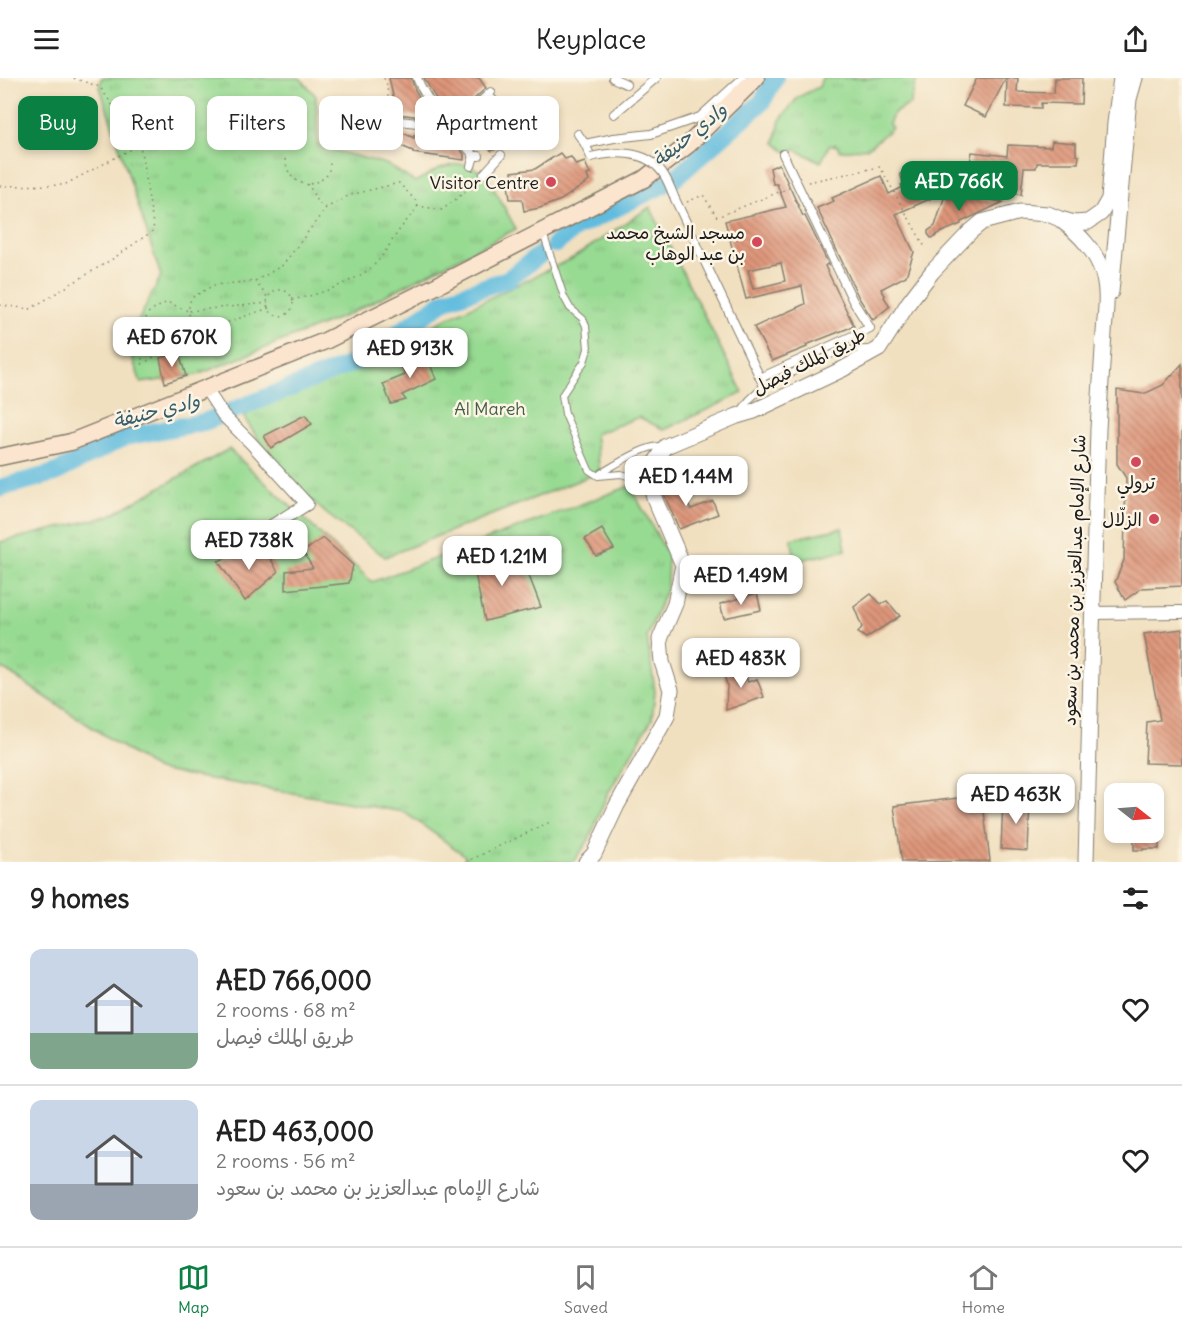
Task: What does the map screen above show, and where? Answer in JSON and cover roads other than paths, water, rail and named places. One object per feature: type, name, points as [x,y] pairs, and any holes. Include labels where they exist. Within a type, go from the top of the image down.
[{"type":"main road","points":[[0,457],[71,442],[325,341],[644,179],[688,145],[756,78]]},
{"type":"street","points":[[417,78],[426,96]]},
{"type":"street","points":[[613,78],[626,84]]},
{"type":"street","points":[[614,114],[656,78]]},
{"type":"street","points":[[585,144],[651,134],[700,117],[743,78]]},
{"type":"street","name":"طريق الملك فيصل","points":[[666,446],[754,411],[843,369],[879,349],[909,302],[932,272],[982,222],[1020,212],[1048,214],[1074,223],[1088,222],[1101,213],[1109,199],[1121,78]]},
{"type":"street","points":[[1106,299],[1112,291],[1129,99],[1135,78]]},
{"type":"street","points":[[578,134],[591,157],[618,153],[636,155],[650,161],[662,172],[762,382],[870,328],[853,301],[783,154]]},
{"type":"street","points":[[471,150],[477,156],[471,166]]},
{"type":"street","points":[[484,174],[501,155]]},
{"type":"street","points":[[1060,219],[1074,229],[1098,263],[1103,275],[1106,299]]},
{"type":"street","name":"شارع الإمام عبدالعزيز بن محمد بن سعود","points":[[1086,862],[1092,613],[1106,299]]},
{"type":"street","points":[[206,389],[224,415],[307,504],[241,545]]},
{"type":"street","points":[[586,862],[594,854],[617,805],[667,716],[671,690],[662,662],[660,639],[675,604],[683,565],[649,481],[651,469],[666,446]]},
{"type":"street","points":[[1092,613],[1182,612]]},
{"type":"lane","points":[[542,232],[564,297],[570,308],[583,319],[586,326],[588,349],[584,362],[562,395],[565,414],[589,470],[598,476],[621,474],[635,478],[655,500]]},
{"type":"lane","points":[[737,416],[762,382],[842,350],[879,349]]},
{"type":"lane","points":[[589,470],[601,474],[653,446],[666,446]]},
{"type":"waterway","name":"وادي حنيفة","points":[[555,244],[576,228],[673,180],[762,102],[775,78]]},
{"type":"waterway","name":"وادي حنيفة","points":[[0,488],[55,473],[125,437],[204,422],[356,362],[446,300],[508,279],[541,254]]},
{"type":"place","name":"Visitor Centre","points":[[551,182]]},
{"type":"place","name":"مسجد الشيخ محمد بن عبد الوهاب","points":[[757,242]]},
{"type":"place","name":"ترولي","points":[[1136,462]]},
{"type":"place","name":"الزلّال","points":[[1154,519]]},
{"type":"park label","name":"Al Mareh","points":[[490,408]]}]
